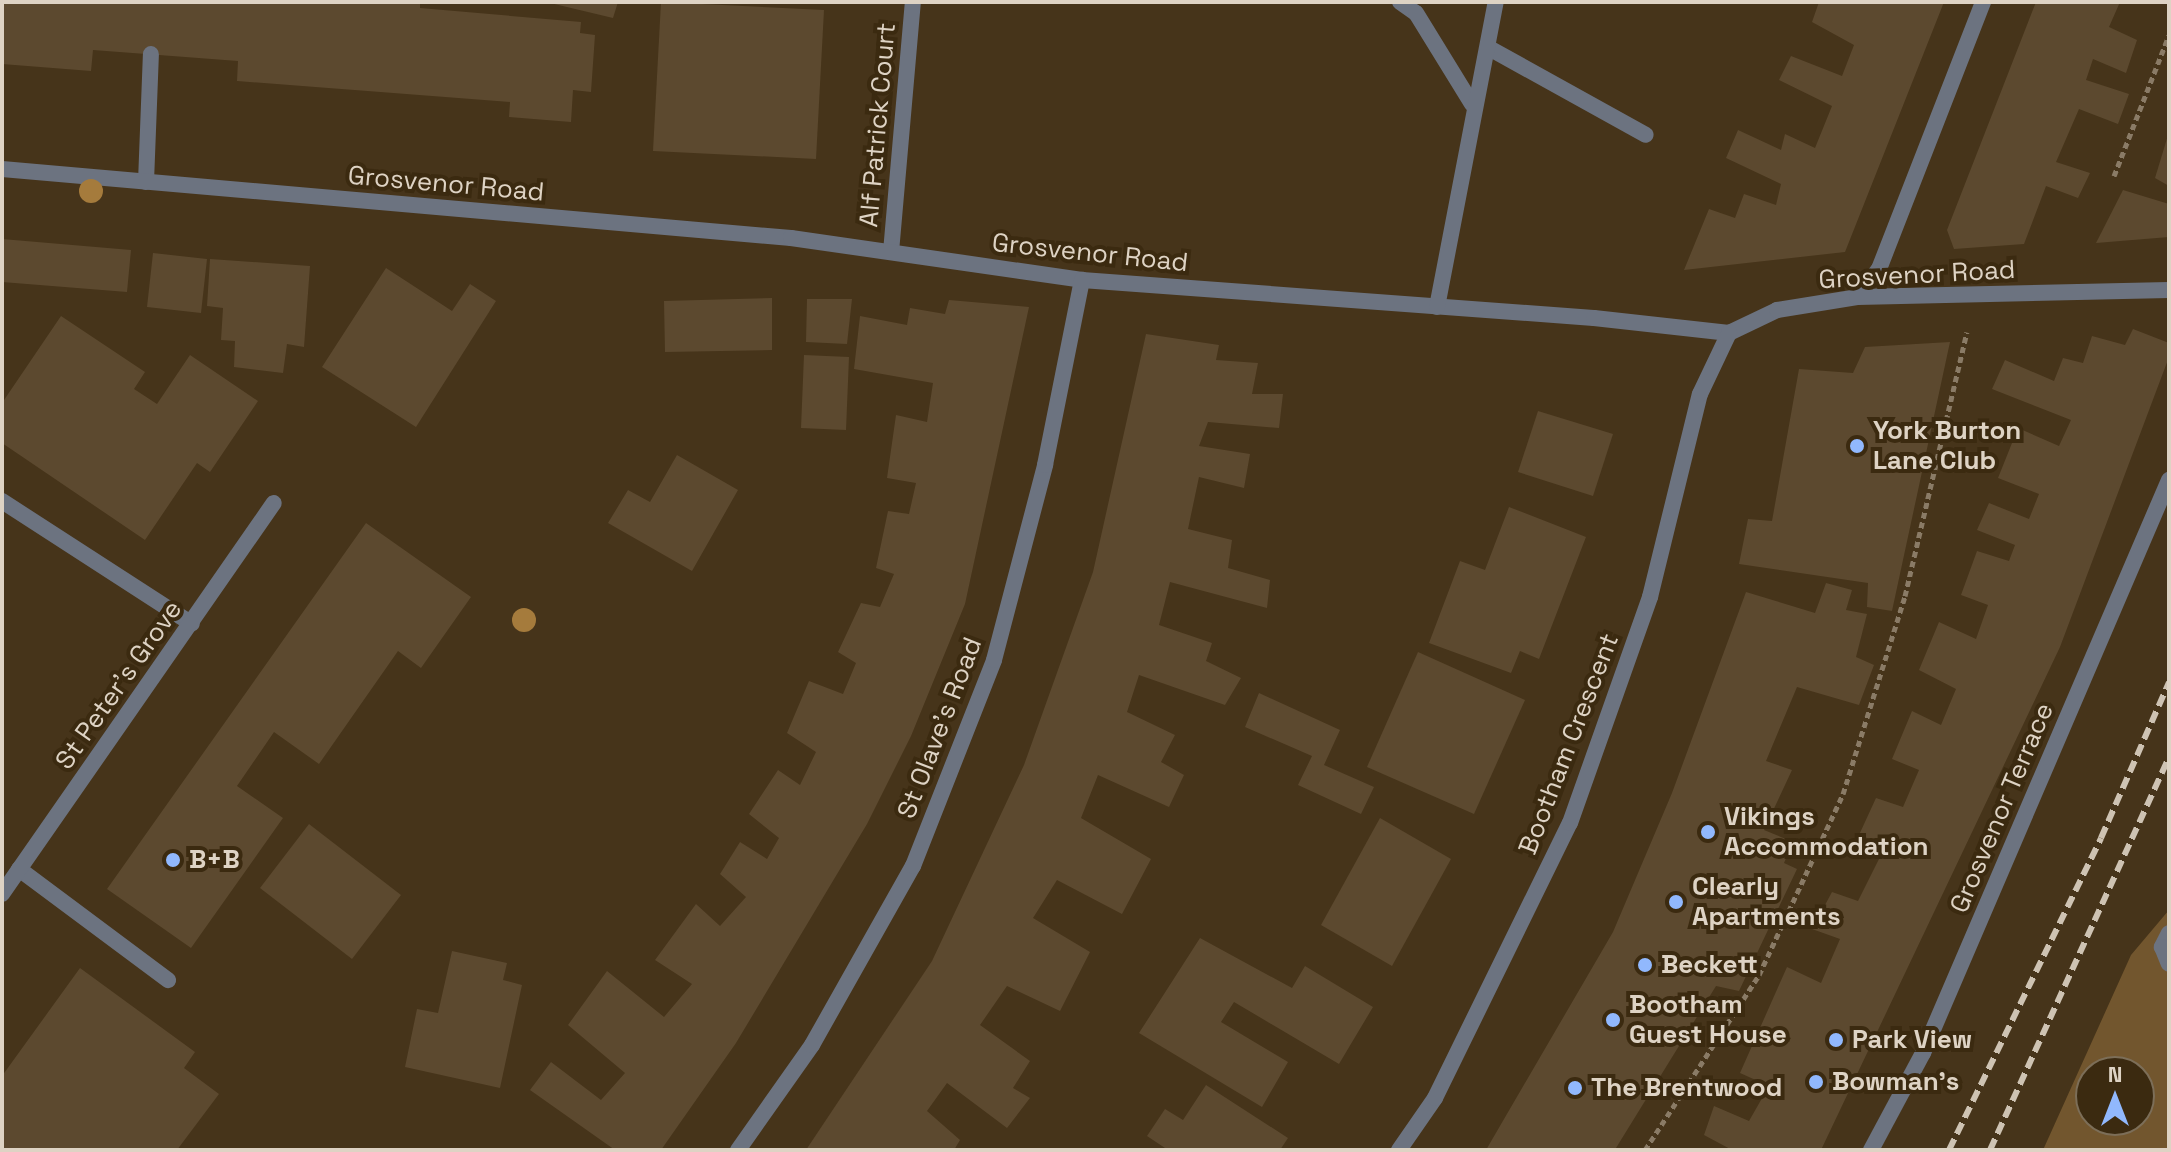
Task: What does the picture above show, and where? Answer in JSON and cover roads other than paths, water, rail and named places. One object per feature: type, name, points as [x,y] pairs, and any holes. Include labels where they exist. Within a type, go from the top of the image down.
[{"type":"street","name":"Alf Patrick Court","points":[[891,252],[913,2]]},
{"type":"street","points":[[1400,2],[1416,13],[1472,104]]},
{"type":"street","points":[[1437,307],[1472,104],[1489,48],[1496,2]]},
{"type":"street","points":[[1857,297],[1879,269],[1983,2]]},
{"type":"street","points":[[1489,48],[1646,135]]},
{"type":"street","points":[[146,182],[151,54]]},
{"type":"street","name":"Grosvenor Road","points":[[2,169],[791,238],[1082,280],[1729,333],[1777,310],[1857,297],[1967,297],[2169,290]]},
{"type":"street","name":"St Olave's Road","points":[[738,1150],[812,1045],[913,866],[994,660],[1045,465],[1082,280]]},
{"type":"street","name":"Bootham Crescent","points":[[1399,1150],[1435,1098],[1570,823],[1650,597],[1700,394],[1729,333]]},
{"type":"street","name":"Grosvenor Terrace","points":[[1871,1150],[1923,1053],[2169,480]]},
{"type":"street","points":[[2,501],[192,624]]},
{"type":"street","name":"St Peter's Grove","points":[[2,894],[274,503]]},
{"type":"street","points":[[19,869],[168,980]]},
{"type":"street","points":[[2169,933],[2162,947],[2169,964]]},
{"type":"railway","points":[[1949,1150],[2101,838],[2169,682]]},
{"type":"railway","points":[[1990,1150],[2169,758]]},
{"type":"place","name":"York Burton Lane Club","points":[[1857,446]]},
{"type":"place","name":"Vikings Accommodation","points":[[1708,832]]},
{"type":"place","name":"B+B","points":[[173,860]]},
{"type":"place","name":"Clearly Apartments","points":[[1676,902]]},
{"type":"place","name":"Beckett","points":[[1645,965]]},
{"type":"place","name":"Bootham Guest House","points":[[1613,1020]]},
{"type":"place","name":"Park View","points":[[1836,1040]]},
{"type":"place","name":"Bowman's","points":[[1816,1082]]},
{"type":"place","name":"The Brentwood","points":[[1575,1088]]}]
